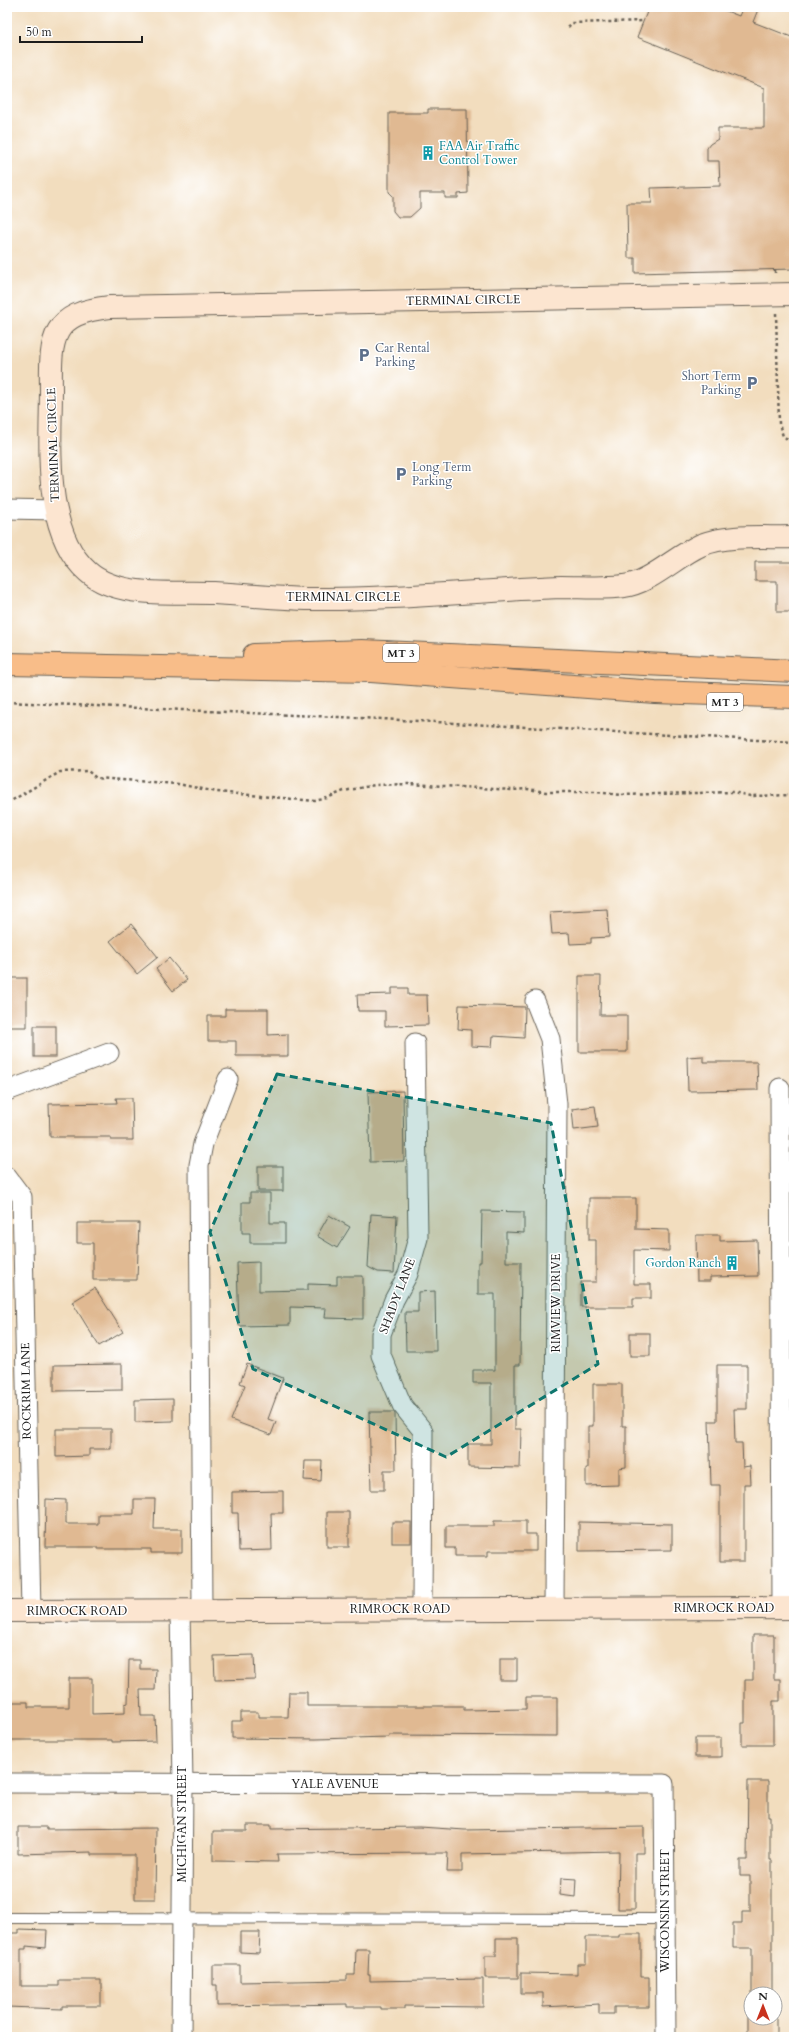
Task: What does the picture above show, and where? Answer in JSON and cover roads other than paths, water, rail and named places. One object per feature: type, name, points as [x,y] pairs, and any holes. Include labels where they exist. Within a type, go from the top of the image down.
[{"type":"highway","name":"MT 3","points":[[7,664],[362,651],[794,671]]},
{"type":"highway","name":"MT 3","points":[[7,664],[371,671],[655,692],[794,713]]},
{"type":"highway","points":[[655,692],[794,698]]},
{"type":"street","name":"TERMINAL CIRCLE","points":[[785,294],[118,307],[88,310],[74,315],[64,322],[55,337],[51,351],[51,465],[56,510],[67,545],[78,561],[88,572],[100,581],[116,587],[150,591],[324,599],[428,596],[562,587],[626,586],[643,580],[687,552],[717,540],[794,537]]},
{"type":"street","points":[[7,509],[56,510]]},
{"type":"street","name":"RIMVIEW DRIVE","points":[[535,1001],[550,1039],[557,1104],[554,1609]]},
{"type":"street","name":"SHADY LANE","points":[[415,1043],[418,1238],[408,1274],[394,1300],[380,1334],[381,1355],[402,1405],[423,1431],[422,1609]]},
{"type":"street","points":[[7,1091],[109,1053]]},
{"type":"street","points":[[202,1610],[199,1165],[203,1144],[228,1079]]},
{"type":"street","points":[[780,1088],[788,1608]]},
{"type":"street","name":"ROCKRIM LANE","points":[[7,1177],[22,1197],[31,1611]]},
{"type":"street","name":"RIMROCK ROAD","points":[[7,1611],[788,1608]]},
{"type":"street","name":"MICHIGAN STREET","points":[[180,1610],[183,1783],[181,2037]]},
{"type":"street","name":"YALE AVENUE","points":[[7,1783],[664,1784]]},
{"type":"street","name":"WISCONSIN STREET","points":[[664,1784],[666,2037]]},
{"type":"lane","points":[[7,1918],[665,1919]]},
{"type":"place","name":"FAA Air Traffic Control Tower","points":[[428,153]]},
{"type":"place","name":"Car Rental Parking","points":[[364,355]]},
{"type":"place","name":"Short Term Parking","points":[[752,383]]},
{"type":"place","name":"Long Term Parking","points":[[401,474]]},
{"type":"place","name":"Gordon Ranch","points":[[732,1263]]}]
